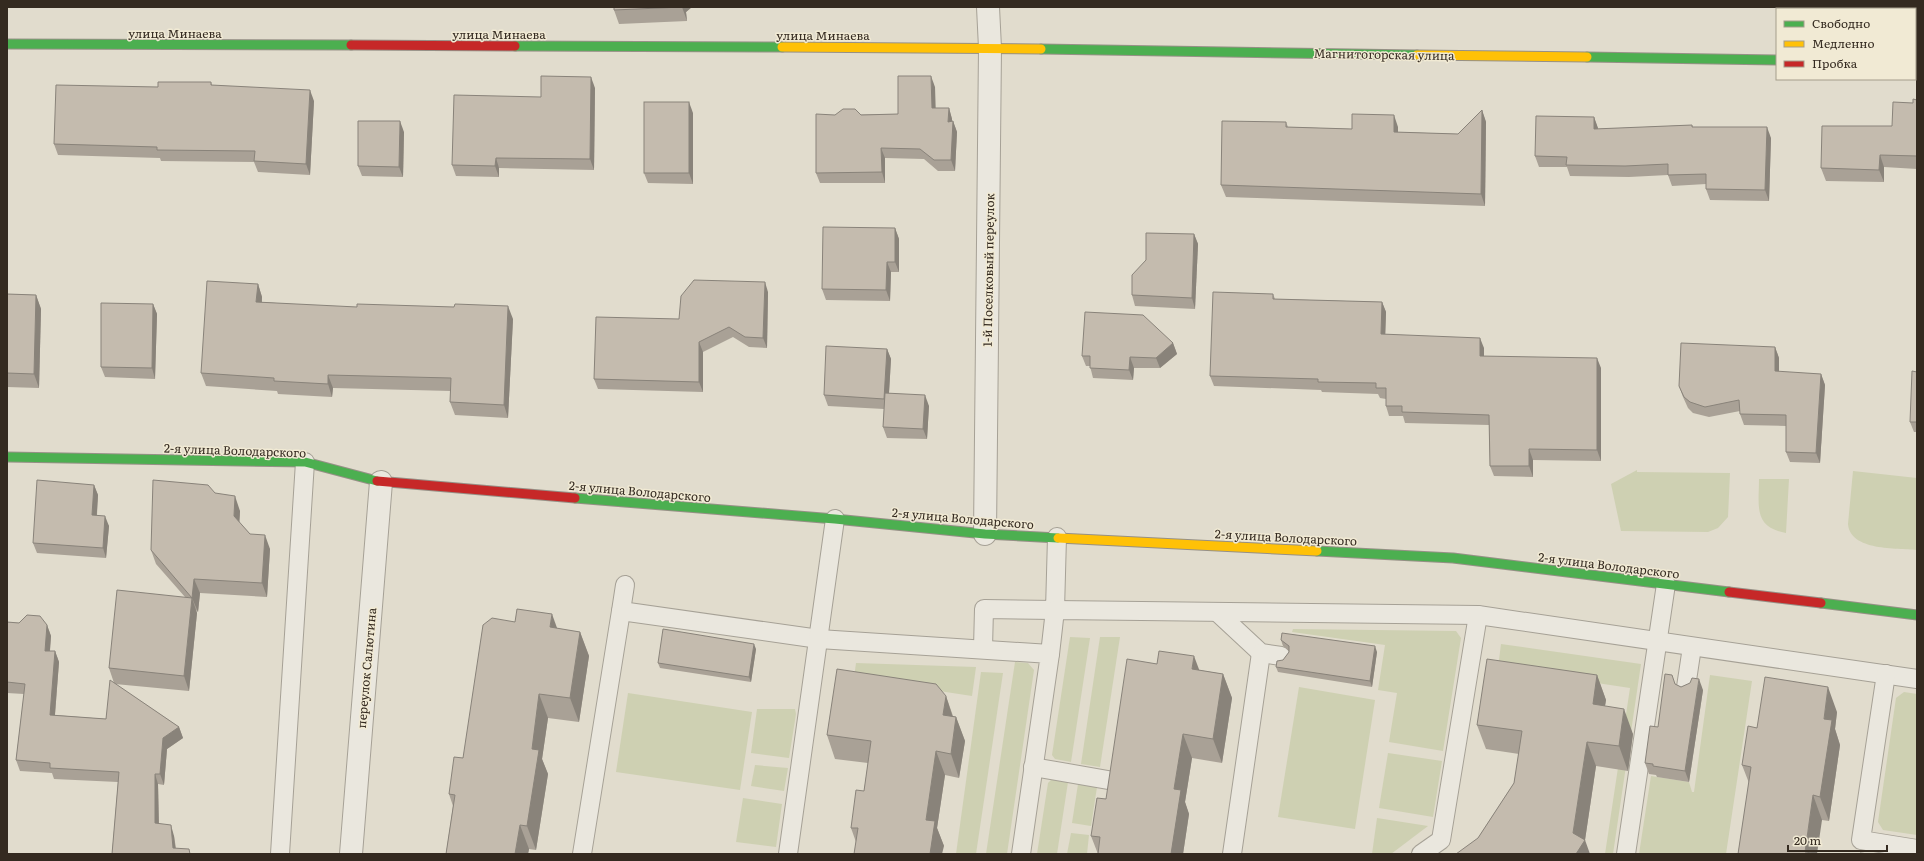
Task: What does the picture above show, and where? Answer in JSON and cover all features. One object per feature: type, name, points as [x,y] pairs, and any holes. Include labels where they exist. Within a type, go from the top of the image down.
[{"type":"street","name":"1-й Поселковый переулок","points":[[985,534],[990,48],[988,7]]},
{"type":"street","name":"улица Минаева","points":[[7,44],[990,48]]},
{"type":"street","name":"Магнитогорская улица","points":[[990,48],[1776,60]]},
{"type":"street","name":"2-я улица Володарского","points":[[7,456],[305,462],[381,482],[835,519],[985,534],[1453,558],[1917,615]]},
{"type":"street","name":"переулок Салютина","points":[[351,854],[381,482]]},
{"type":"lane","points":[[280,854],[305,462]]},
{"type":"lane","points":[[788,854],[835,519]]},
{"type":"lane","points":[[1021,854],[1055,610],[1057,537]]},
{"type":"lane","points":[[1626,854],[1666,584]]},
{"type":"lane","points":[[582,854],[625,585]]},
{"type":"lane","points":[[983,648],[984,609],[1478,615],[1917,679]]},
{"type":"lane","points":[[621,610],[819,639],[983,648],[1050,654]]},
{"type":"lane","points":[[1218,613],[1261,653],[1281,656]]},
{"type":"lane","points":[[1421,854],[1441,840],[1478,615]]},
{"type":"lane","points":[[1686,687],[1692,647]]},
{"type":"lane","points":[[1232,854],[1261,653]]},
{"type":"lane","points":[[1886,674],[1862,840],[1917,849]]},
{"type":"lane","points":[[1034,767],[1108,780]]},
{"type":"green space","points":[[1637,470],[1637,472],[1730,473],[1728,517],[1718,528],[1708,532],[1621,531],[1611,484]]},
{"type":"green space","points":[[1853,471],[1917,478],[1917,550],[1887,548],[1865,544],[1851,533],[1848,524]]},
{"type":"green space","points":[[1759,479],[1789,479],[1786,533],[1768,526],[1760,514]]},
{"type":"green space","points":[[1293,629],[1456,631],[1461,638],[1443,751],[1389,742],[1397,693],[1378,690],[1385,645],[1292,632]]},
{"type":"green space","points":[[1070,637],[1090,638],[1071,762],[1055,759],[1052,755]]},
{"type":"green space","points":[[1100,637],[1120,637],[1100,767],[1081,764]]},
{"type":"green space","points":[[1501,644],[1641,664],[1613,854],[1605,854],[1630,688],[1498,668]]},
{"type":"green space","points":[[1015,662],[1028,663],[1034,670],[1007,854],[986,854]]},
{"type":"green space","points":[[856,663],[976,667],[972,696],[854,678]]},
{"type":"green space","points":[[981,672],[1003,673],[976,854],[956,854]]},
{"type":"green space","points":[[1710,675],[1752,681],[1726,854],[1639,854],[1651,776],[1689,782],[1692,792],[1694,792]]},
{"type":"green space","points":[[1299,687],[1375,700],[1355,829],[1278,817]]},
{"type":"green space","points":[[1904,692],[1917,694],[1917,835],[1883,830],[1878,822],[1896,698]]},
{"type":"green space","points":[[628,693],[752,712],[740,790],[616,772]]},
{"type":"green space","points":[[757,709],[795,709],[796,714],[789,758],[751,753]]},
{"type":"green space","points":[[1388,753],[1442,761],[1433,817],[1379,808]]},
{"type":"green space","points":[[755,765],[788,768],[784,791],[751,786]]},
{"type":"green space","points":[[1052,779],[1068,782],[1057,854],[1037,854],[1048,783]]},
{"type":"green space","points":[[1078,784],[1097,787],[1091,826],[1072,823]]},
{"type":"green space","points":[[743,798],[782,804],[776,847],[736,842]]},
{"type":"green space","points":[[1377,818],[1428,826],[1391,854],[1372,854]]},
{"type":"green space","points":[[1071,833],[1089,835],[1087,854],[1067,854]]},
{"type":"building","points":[[614,7],[682,7],[614,10]]},
{"type":"building","points":[[541,76],[591,77],[590,159],[496,158],[495,166],[452,165],[454,95],[541,97]]},
{"type":"building","points":[[898,76],[931,76],[932,108],[949,108],[948,122],[953,121],[951,160],[934,160],[920,149],[881,148],[882,172],[816,173],[816,114],[835,115],[843,109],[855,109],[861,115],[898,114]]},
{"type":"building","points":[[158,82],[211,82],[211,85],[310,90],[306,164],[254,161],[255,151],[157,150],[157,147],[54,144],[56,85],[158,87]]},
{"type":"building","points":[[1913,99],[1917,100],[1917,156],[1880,155],[1879,170],[1821,168],[1822,126],[1892,126],[1893,102],[1913,103]]},
{"type":"building","points":[[644,102],[689,102],[689,173],[644,173]]},
{"type":"building","points":[[1482,110],[1481,194],[1221,185],[1222,121],[1286,122],[1286,127],[1352,129],[1352,114],[1394,115],[1394,132],[1458,134]]},
{"type":"building","points":[[1536,116],[1594,117],[1594,129],[1692,125],[1692,127],[1767,127],[1765,190],[1706,189],[1706,174],[1668,175],[1668,164],[1625,166],[1566,165],[1567,157],[1535,156]]},
{"type":"building","points":[[358,121],[400,121],[399,167],[358,166]]},
{"type":"building","points":[[823,227],[895,228],[895,262],[887,262],[886,290],[822,289]]},
{"type":"building","points":[[1146,233],[1194,234],[1192,298],[1132,295],[1132,275],[1146,260]]},
{"type":"building","points":[[694,280],[765,282],[763,338],[745,337],[729,327],[699,342],[699,382],[594,379],[596,317],[679,319],[681,296]]},
{"type":"building","points":[[207,281],[258,284],[256,302],[357,307],[357,304],[454,307],[455,304],[508,306],[504,405],[450,402],[451,378],[328,375],[328,384],[274,381],[274,378],[201,373]]},
{"type":"building","points":[[1213,292],[1273,294],[1273,299],[1382,302],[1381,334],[1480,338],[1480,356],[1597,358],[1597,450],[1529,449],[1529,466],[1490,466],[1489,415],[1402,412],[1402,406],[1386,406],[1386,388],[1376,388],[1376,383],[1318,382],[1318,379],[1210,376]]},
{"type":"building","points":[[7,294],[36,295],[34,374],[7,373]]},
{"type":"building","points":[[101,303],[153,304],[152,368],[101,367]]},
{"type":"building","points":[[1085,312],[1143,315],[1173,343],[1156,358],[1130,357],[1129,370],[1090,368],[1090,356],[1082,356]]},
{"type":"building","points":[[1681,343],[1775,347],[1775,371],[1821,374],[1816,453],[1786,452],[1786,415],[1740,414],[1739,400],[1705,407],[1690,402],[1684,397],[1679,386]]},
{"type":"building","points":[[826,346],[887,349],[884,399],[824,395]]},
{"type":"building","points":[[1912,371],[1917,372],[1917,422],[1910,422]]},
{"type":"building","points":[[885,393],[925,395],[923,429],[883,427]]},
{"type":"building","points":[[37,480],[94,485],[92,515],[105,516],[103,548],[33,543]]},
{"type":"building","points":[[153,480],[208,485],[215,493],[235,496],[234,516],[250,534],[265,535],[262,583],[194,579],[192,598],[151,550]]},
{"type":"building","points":[[117,590],[192,598],[184,676],[109,668]]},
{"type":"building","points":[[517,609],[552,614],[550,627],[580,632],[570,698],[539,694],[532,749],[539,750],[527,826],[520,825],[515,854],[446,854],[455,795],[449,794],[454,757],[463,758],[483,625],[492,618],[515,622]]},
{"type":"building","points":[[27,615],[40,616],[47,625],[45,651],[55,651],[50,715],[106,719],[110,680],[179,727],[163,738],[160,774],[155,774],[155,823],[171,825],[173,848],[189,849],[190,854],[112,854],[119,772],[50,768],[50,763],[16,760],[25,684],[7,682],[7,622],[19,623]]},
{"type":"building","points":[[663,629],[754,644],[749,677],[658,663]]},
{"type":"building","points":[[1282,633],[1375,646],[1370,681],[1276,667],[1277,661],[1283,660],[1289,652],[1289,646],[1281,640]]},
{"type":"building","points":[[1159,651],[1194,656],[1192,669],[1223,674],[1213,739],[1183,734],[1174,789],[1181,790],[1171,854],[1098,854],[1100,837],[1091,836],[1097,798],[1106,799],[1127,659],[1157,664]]},
{"type":"building","points":[[1487,659],[1597,675],[1593,704],[1624,709],[1619,746],[1587,742],[1573,833],[1585,840],[1576,854],[1456,854],[1478,838],[1514,783],[1522,731],[1477,725]]},
{"type":"building","points":[[837,669],[936,684],[946,696],[943,715],[956,717],[951,754],[936,751],[926,820],[935,821],[930,854],[854,854],[858,828],[851,828],[856,790],[864,791],[871,741],[827,735]]},
{"type":"building","points":[[1665,674],[1672,675],[1675,684],[1681,687],[1690,683],[1692,678],[1699,679],[1685,771],[1653,766],[1653,764],[1645,763],[1650,726],[1658,727]]},
{"type":"building","points":[[1765,677],[1828,687],[1824,719],[1832,720],[1820,797],[1813,795],[1805,852],[1819,854],[1738,854],[1751,767],[1742,765],[1748,726],[1757,728]]},
{"type":"traffic: fast","points":[[7,44],[351,45]]},
{"type":"traffic: fast","points":[[515,46],[782,47]]},
{"type":"traffic: fast","points":[[1041,49],[1417,55]]},
{"type":"traffic: fast","points":[[1587,57],[1776,60]]},
{"type":"traffic: fast","points":[[7,457],[305,462],[377,481]]},
{"type":"traffic: fast","points":[[575,498],[835,519],[985,534],[1058,538]]},
{"type":"traffic: fast","points":[[1317,551],[1453,558],[1729,592]]},
{"type":"traffic: fast","points":[[1821,603],[1917,615]]},
{"type":"traffic: slow","points":[[782,47],[1041,49]]},
{"type":"traffic: slow","points":[[1417,55],[1587,57]]},
{"type":"traffic: slow","points":[[1058,538],[1317,551]]},
{"type":"traffic: jam","points":[[351,45],[515,46]]},
{"type":"traffic: jam","points":[[377,481],[575,498]]},
{"type":"traffic: jam","points":[[1729,592],[1821,603]]}]
